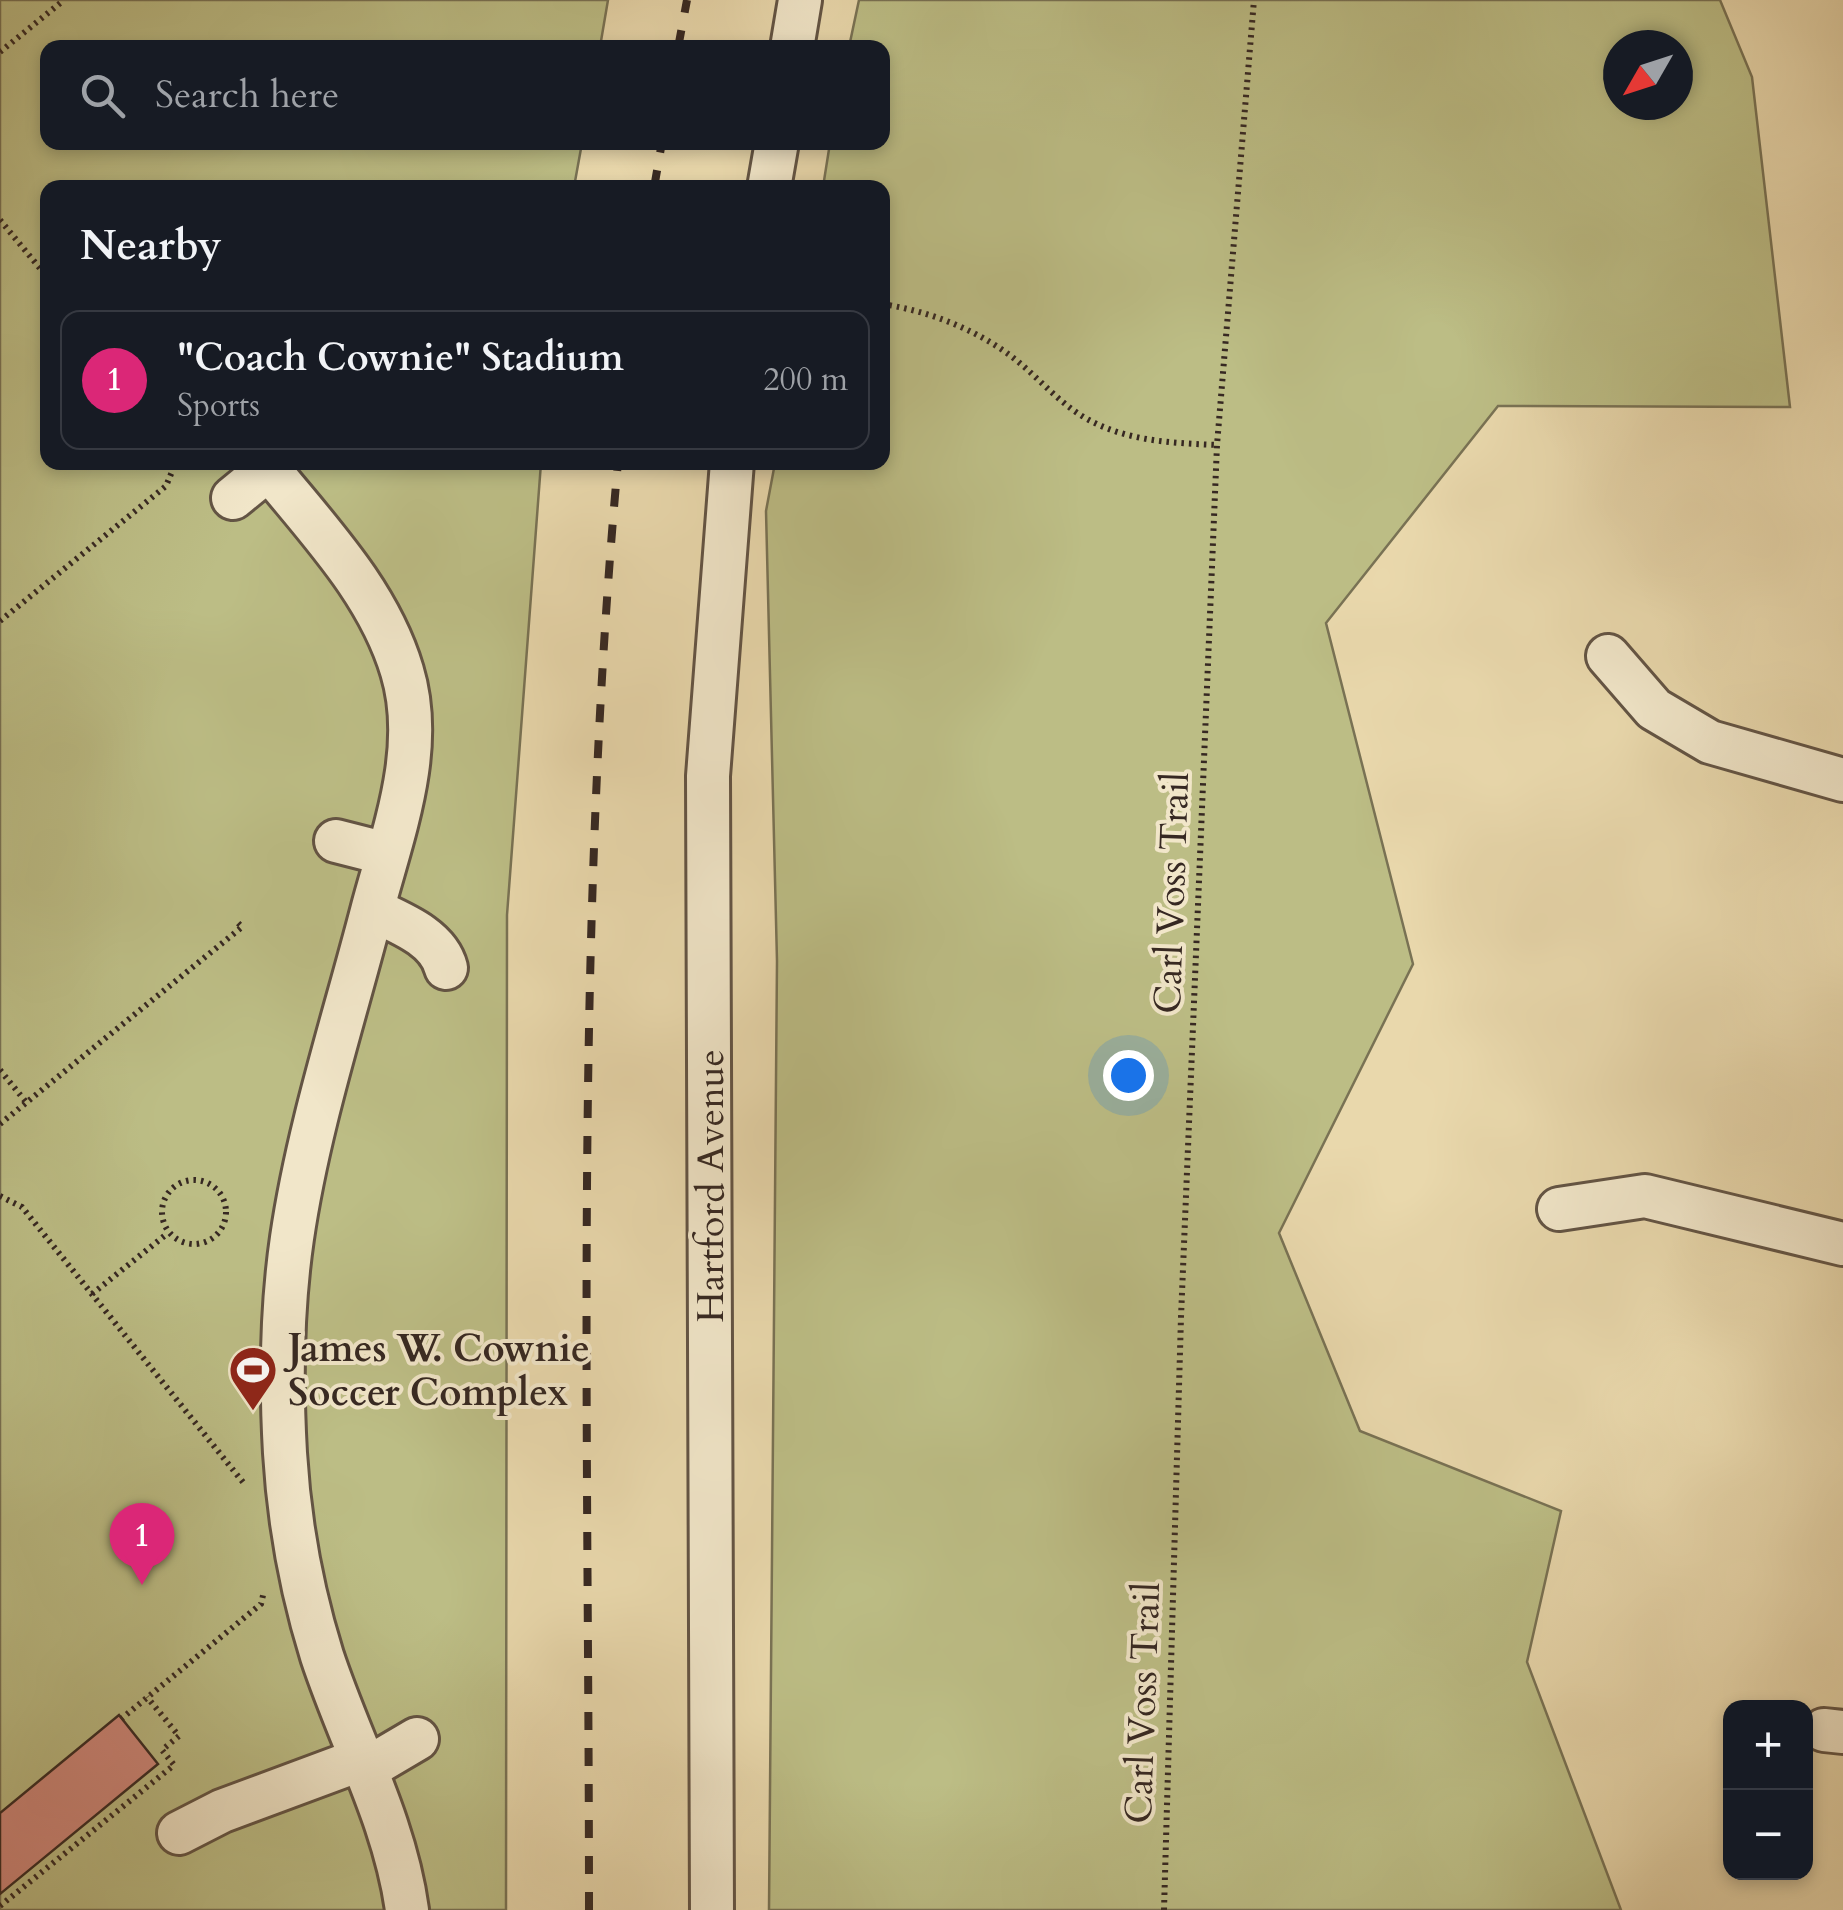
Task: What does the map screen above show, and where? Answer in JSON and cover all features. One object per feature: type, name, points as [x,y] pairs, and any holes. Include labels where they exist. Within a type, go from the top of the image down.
[{"type":"street","points":[[793,40],[800,0]]},
{"type":"street","points":[[770,180],[775,150]]},
{"type":"street","points":[[234,498],[264,470]]},
{"type":"street","points":[[273,470],[380,614],[403,674],[411,743],[388,854],[292,1239],[285,1342],[285,1454],[298,1556],[322,1655],[386,1820],[407,1910]]},
{"type":"street","name":"Hartford Avenue","points":[[712,1910],[708,776],[731,470]]},
{"type":"street","points":[[1608,656],[1654,709],[1710,742],[1843,780]]},
{"type":"street","points":[[336,841],[388,854]]},
{"type":"street","points":[[372,910],[414,930],[443,956],[446,968]]},
{"type":"street","points":[[1559,1210],[1645,1196],[1843,1244]]},
{"type":"street","points":[[179,1833],[222,1811],[364,1764],[416,1739]]},
{"type":"path","points":[[0,52],[64,0]]},
{"type":"path","name":"Carl Voss Trail","points":[[1164,1910],[1181,1317],[1217,445],[1254,0]]},
{"type":"path","points":[[0,220],[40,268]]},
{"type":"path","points":[[890,305],[919,310],[972,332],[1012,356],[1084,417],[1120,433],[1162,443],[1217,445]]},
{"type":"path","points":[[0,621],[166,486],[173,470]]},
{"type":"path","points":[[0,1124],[242,927],[238,922]]},
{"type":"path","points":[[0,1070],[26,1102]]},
{"type":"path","points":[[189,1180],[214,1186],[227,1212],[222,1228],[211,1240],[195,1245],[179,1242],[168,1233],[162,1220],[167,1193],[189,1180]]},
{"type":"path","points":[[0,1196],[22,1207],[250,1495]]},
{"type":"path","points":[[92,1294],[168,1233]]},
{"type":"path","points":[[121,1718],[260,1604],[265,1588]]},
{"type":"path","points":[[0,1906],[174,1765],[162,1750],[178,1736],[146,1698]]},
{"type":"green space","name":"James W. Cownie Soccer Complex","points":[[0,0],[608,0],[601,40],[40,40],[40,150],[581,150],[575,180],[40,180],[40,470],[540,470],[507,915],[506,1910],[0,1910]]},
{"type":"green space","points":[[859,0],[1720,0],[1752,77],[1790,407],[1498,406],[1326,623],[1413,964],[1279,1233],[1360,1431],[1561,1511],[1527,1662],[1621,1910],[769,1910],[777,961],[766,511],[774,470],[890,470],[890,180],[824,180],[829,150],[890,150],[890,40],[850,40]]},
{"type":"building","points":[[119,1715],[158,1764],[0,1894],[0,1813]]},
{"type":"railway","points":[[680,40],[687,0]]},
{"type":"railway","points":[[655,180],[661,150]]},
{"type":"railway","points":[[589,1910],[589,1004],[604,643],[617,470]]},
{"type":"place","name":"James W. Cownie Soccer Complex","points":[[253,1412]]},
{"type":"place","name":"\"Coach Cownie\" Stadium","points":[[142,1585]]}]
